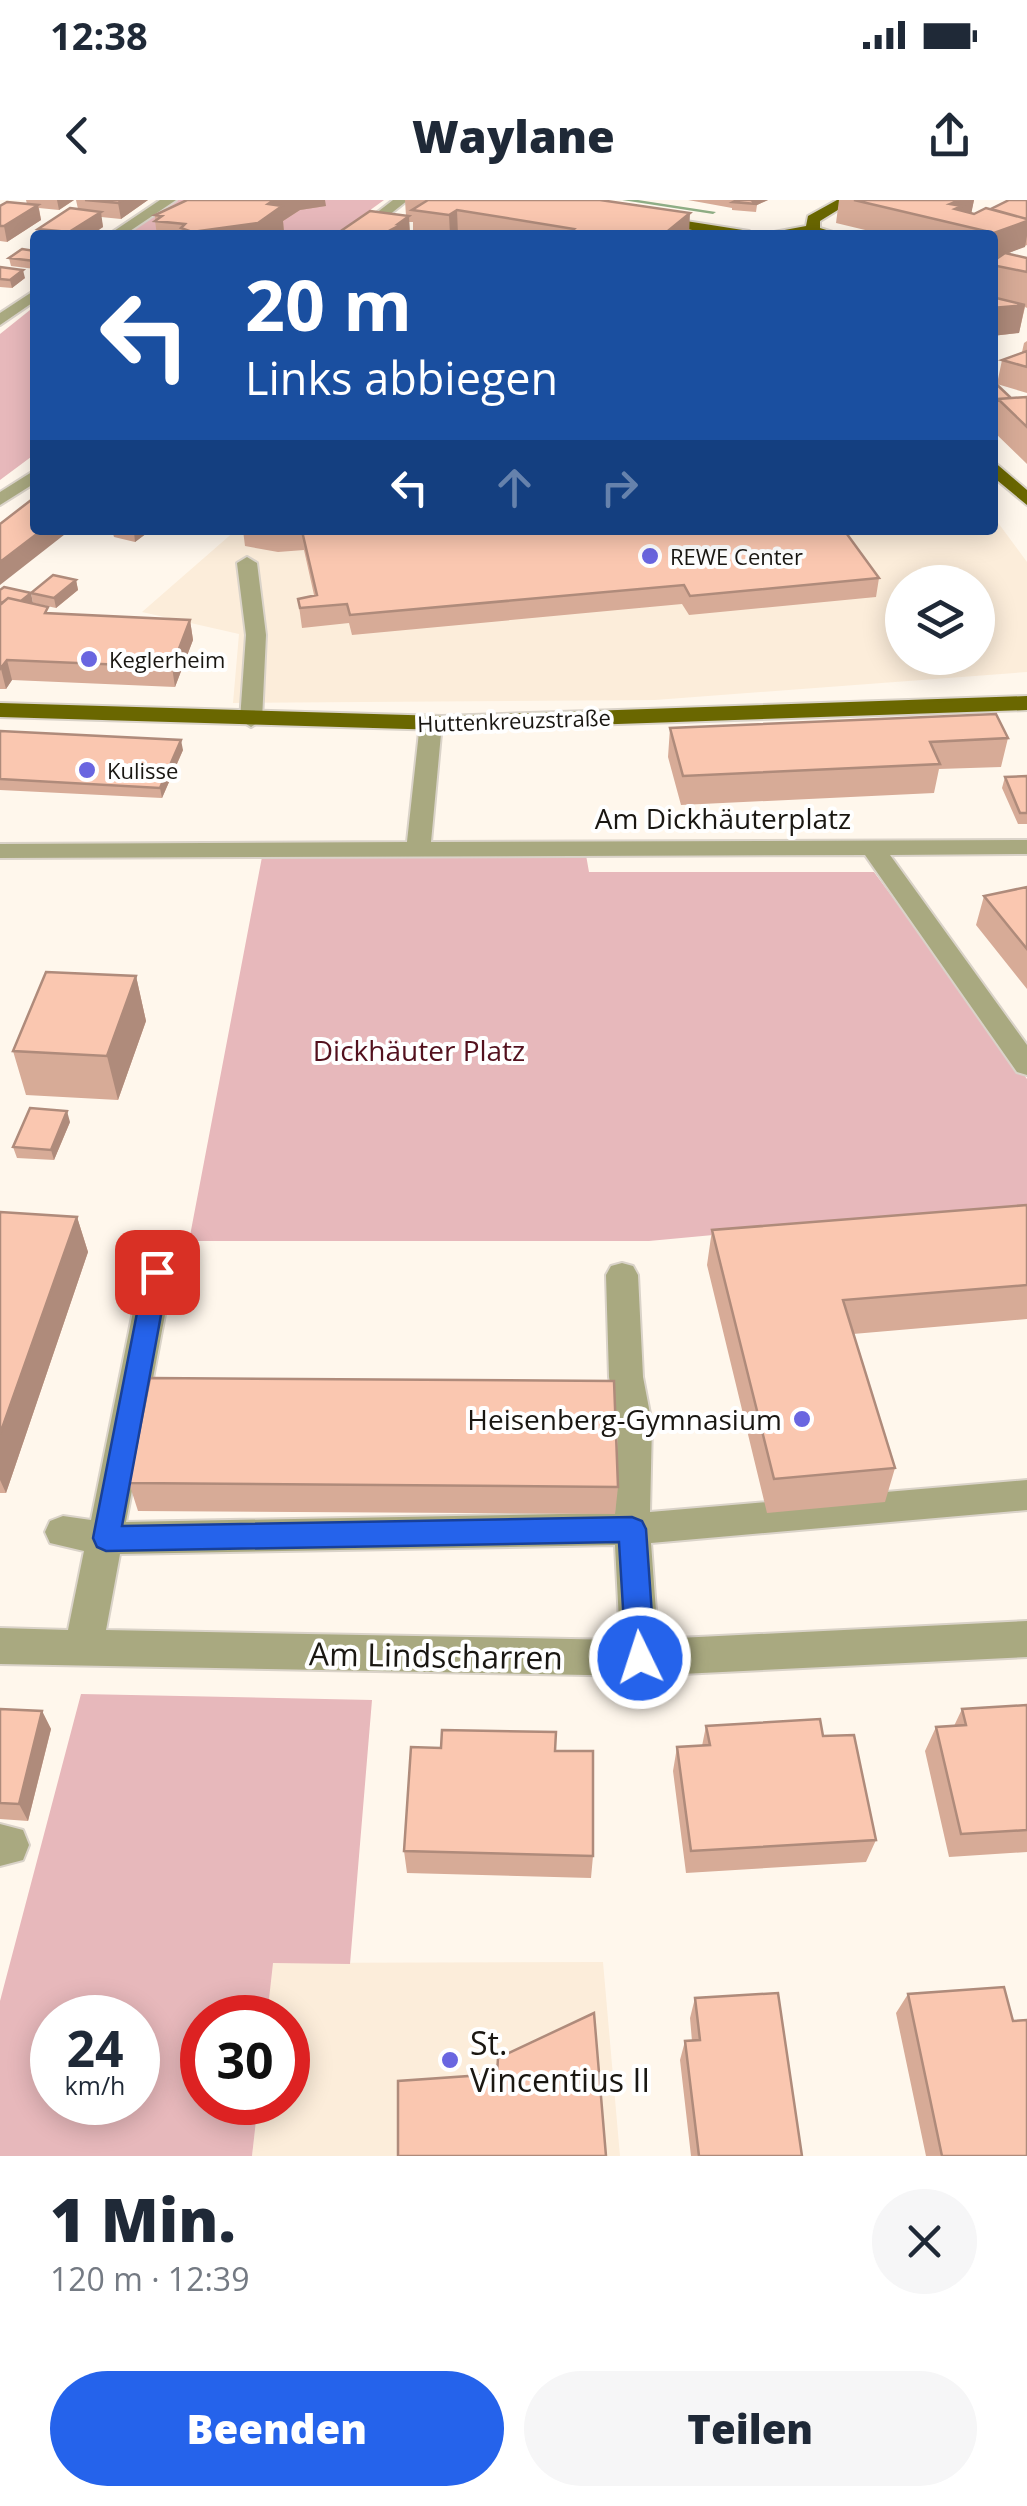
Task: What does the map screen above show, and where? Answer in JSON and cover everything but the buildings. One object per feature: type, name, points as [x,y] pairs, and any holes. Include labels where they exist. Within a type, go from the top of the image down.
[{"type":"main road","points":[[776,230],[789,216],[818,200]]},
{"type":"main road","points":[[813,229],[814,219],[847,200]]},
{"type":"main road","points":[[722,230],[637,214],[759,230]]},
{"type":"main road","points":[[800,230],[817,230]]},
{"type":"main road","points":[[998,471],[1027,500]]},
{"type":"main road","name":"Huttenkreuzstraße","points":[[0,710],[437,723],[1027,703]]},
{"type":"street","points":[[123,230],[169,200]]},
{"type":"street","points":[[362,230],[401,200]]},
{"type":"street","points":[[0,320],[30,298]]},
{"type":"street","points":[[0,500],[30,478]]},
{"type":"street","points":[[247,563],[256,635],[251,720]]},
{"type":"street","points":[[418,848],[444,699]]},
{"type":"street","name":"Am Dickhäuterplatz","points":[[0,851],[245,861],[418,848],[601,856],[1027,847]]},
{"type":"street","points":[[873,849],[1027,1065]]},
{"type":"street","points":[[84,1646],[157,1272]]},
{"type":"street","points":[[622,1275],[626,1378],[635,1424],[632,1529],[640,1658]]},
{"type":"street","points":[[134,1382],[174,1383]]},
{"type":"street","points":[[63,1532],[106,1538],[632,1529],[1027,1495]]},
{"type":"street","name":"Am Lindscharren","points":[[0,1646],[640,1658],[1027,1640]]},
{"type":"shaded area","points":[[998,523],[1027,562],[1027,672],[995,674],[995,565],[885,565],[885,675],[987,675],[655,700],[233,703],[239,634],[142,612],[230,535],[998,535]]},
{"type":"shaded area","name":"St. Vincentius II","points":[[603,1962],[620,2156],[252,2156],[256,2125],[310,2125],[310,1995],[269,1995],[272,1963]]},
{"type":"green space","points":[[178,200],[384,200],[343,230],[133,230]]},
{"type":"green space","points":[[30,310],[30,458],[0,480],[0,334]]},
{"type":"green space","name":"Dickhäuter Platz","points":[[586,855],[589,872],[874,872],[1027,1079],[1027,1206],[649,1241],[189,1241],[262,857]]},
{"type":"green space","points":[[81,1694],[372,1700],[350,1964],[273,1963],[269,1995],[180,1995],[180,2125],[256,2125],[252,2156],[0,2156],[0,2001]]},
{"type":"waterway","points":[[625,200],[713,212]]},
{"type":"place","name":"REWE Center","points":[[650,556]]},
{"type":"place","name":"Keglerheim","points":[[89,659]]},
{"type":"place","name":"Kulisse","points":[[87,770]]},
{"type":"place","name":"Heisenberg-Gymnasium","points":[[802,1419]]},
{"type":"place","name":"St. Vincentius II","points":[[450,2060]]},
{"type":"route","points":[[157,1272],[106,1538],[632,1529],[640,1658]]}]
